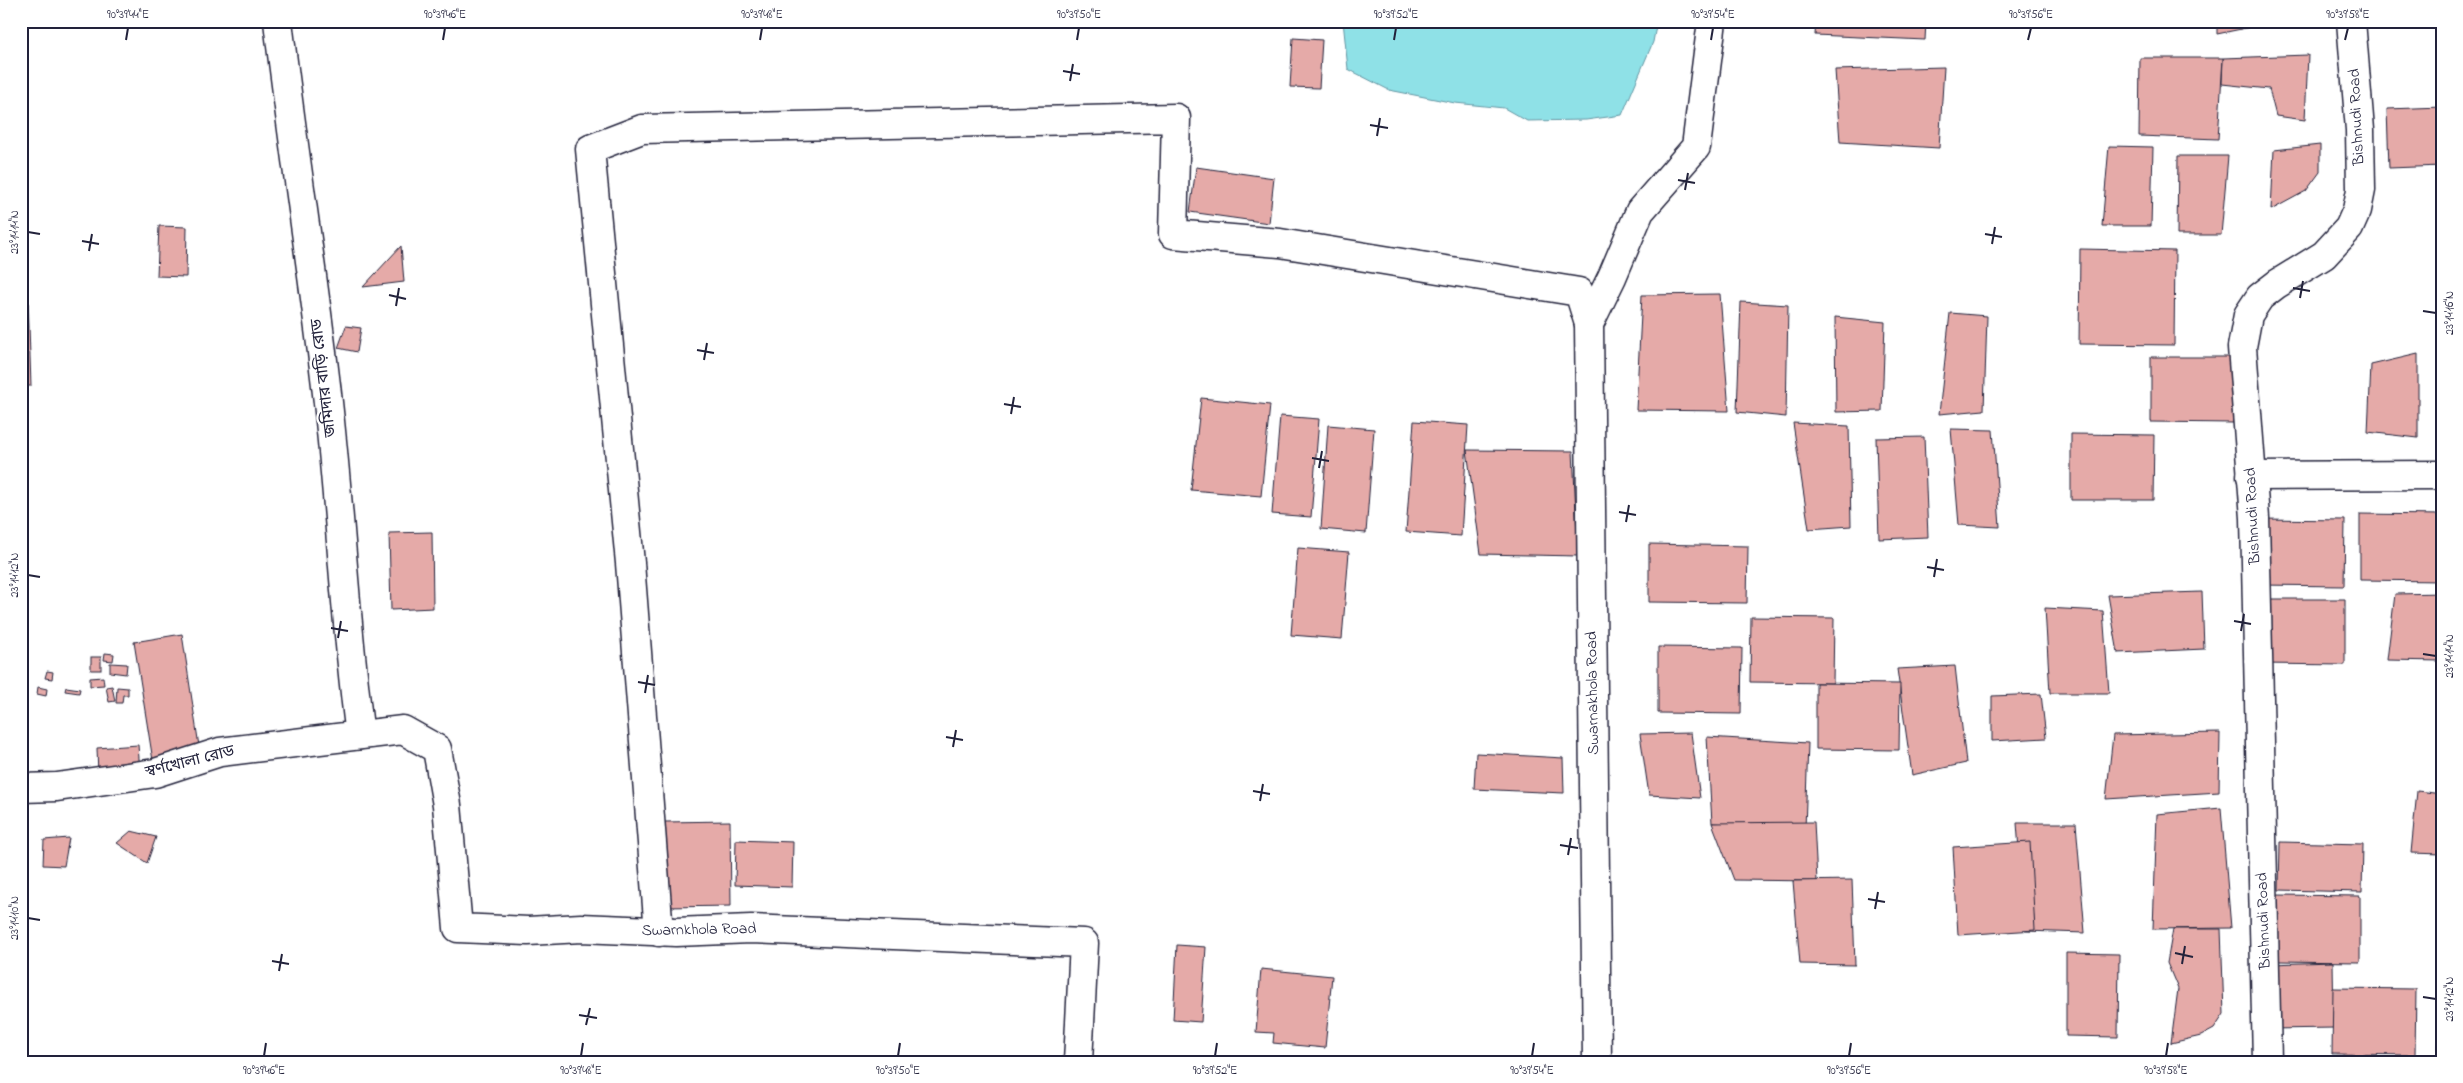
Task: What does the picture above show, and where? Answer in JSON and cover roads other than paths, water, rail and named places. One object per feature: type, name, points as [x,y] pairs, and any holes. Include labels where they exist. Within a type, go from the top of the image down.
[{"type":"street","name":"জমিদার বাড়ি রোড","points":[[278,21],[294,157],[326,378],[352,679],[360,735]]},
{"type":"street","points":[[1589,324],[1612,277],[1640,210],[1696,148],[1712,21]]},
{"type":"street","name":"Bishnudi Road","points":[[2267,1062],[2255,518],[2242,347],[2248,315],[2260,297],[2330,250],[2349,228],[2357,210],[2361,190],[2360,130],[2351,21]]},
{"type":"street","points":[[659,932],[630,563],[590,149],[642,129],[1176,118],[1173,234],[1280,243],[1579,292],[1589,324]]},
{"type":"street","name":"Swarnakhola Road","points":[[1589,324],[1598,1062]]},
{"type":"street","points":[[2251,476],[2442,475]]},
{"type":"street","name":"Swarnkhola Road","points":[[360,735],[403,730],[437,749],[447,805],[458,928],[528,931],[581,928],[659,932],[751,929],[1084,943],[1078,1062]]},
{"type":"street","name":"স্বর্ণখোলা রোড","points":[[21,788],[56,787],[155,773],[220,752],[360,735]]},
{"type":"water","points":[[1343,21],[1657,21],[1653,42],[1622,115],[1586,120],[1527,121],[1504,108],[1455,103],[1389,90],[1348,69]]}]
